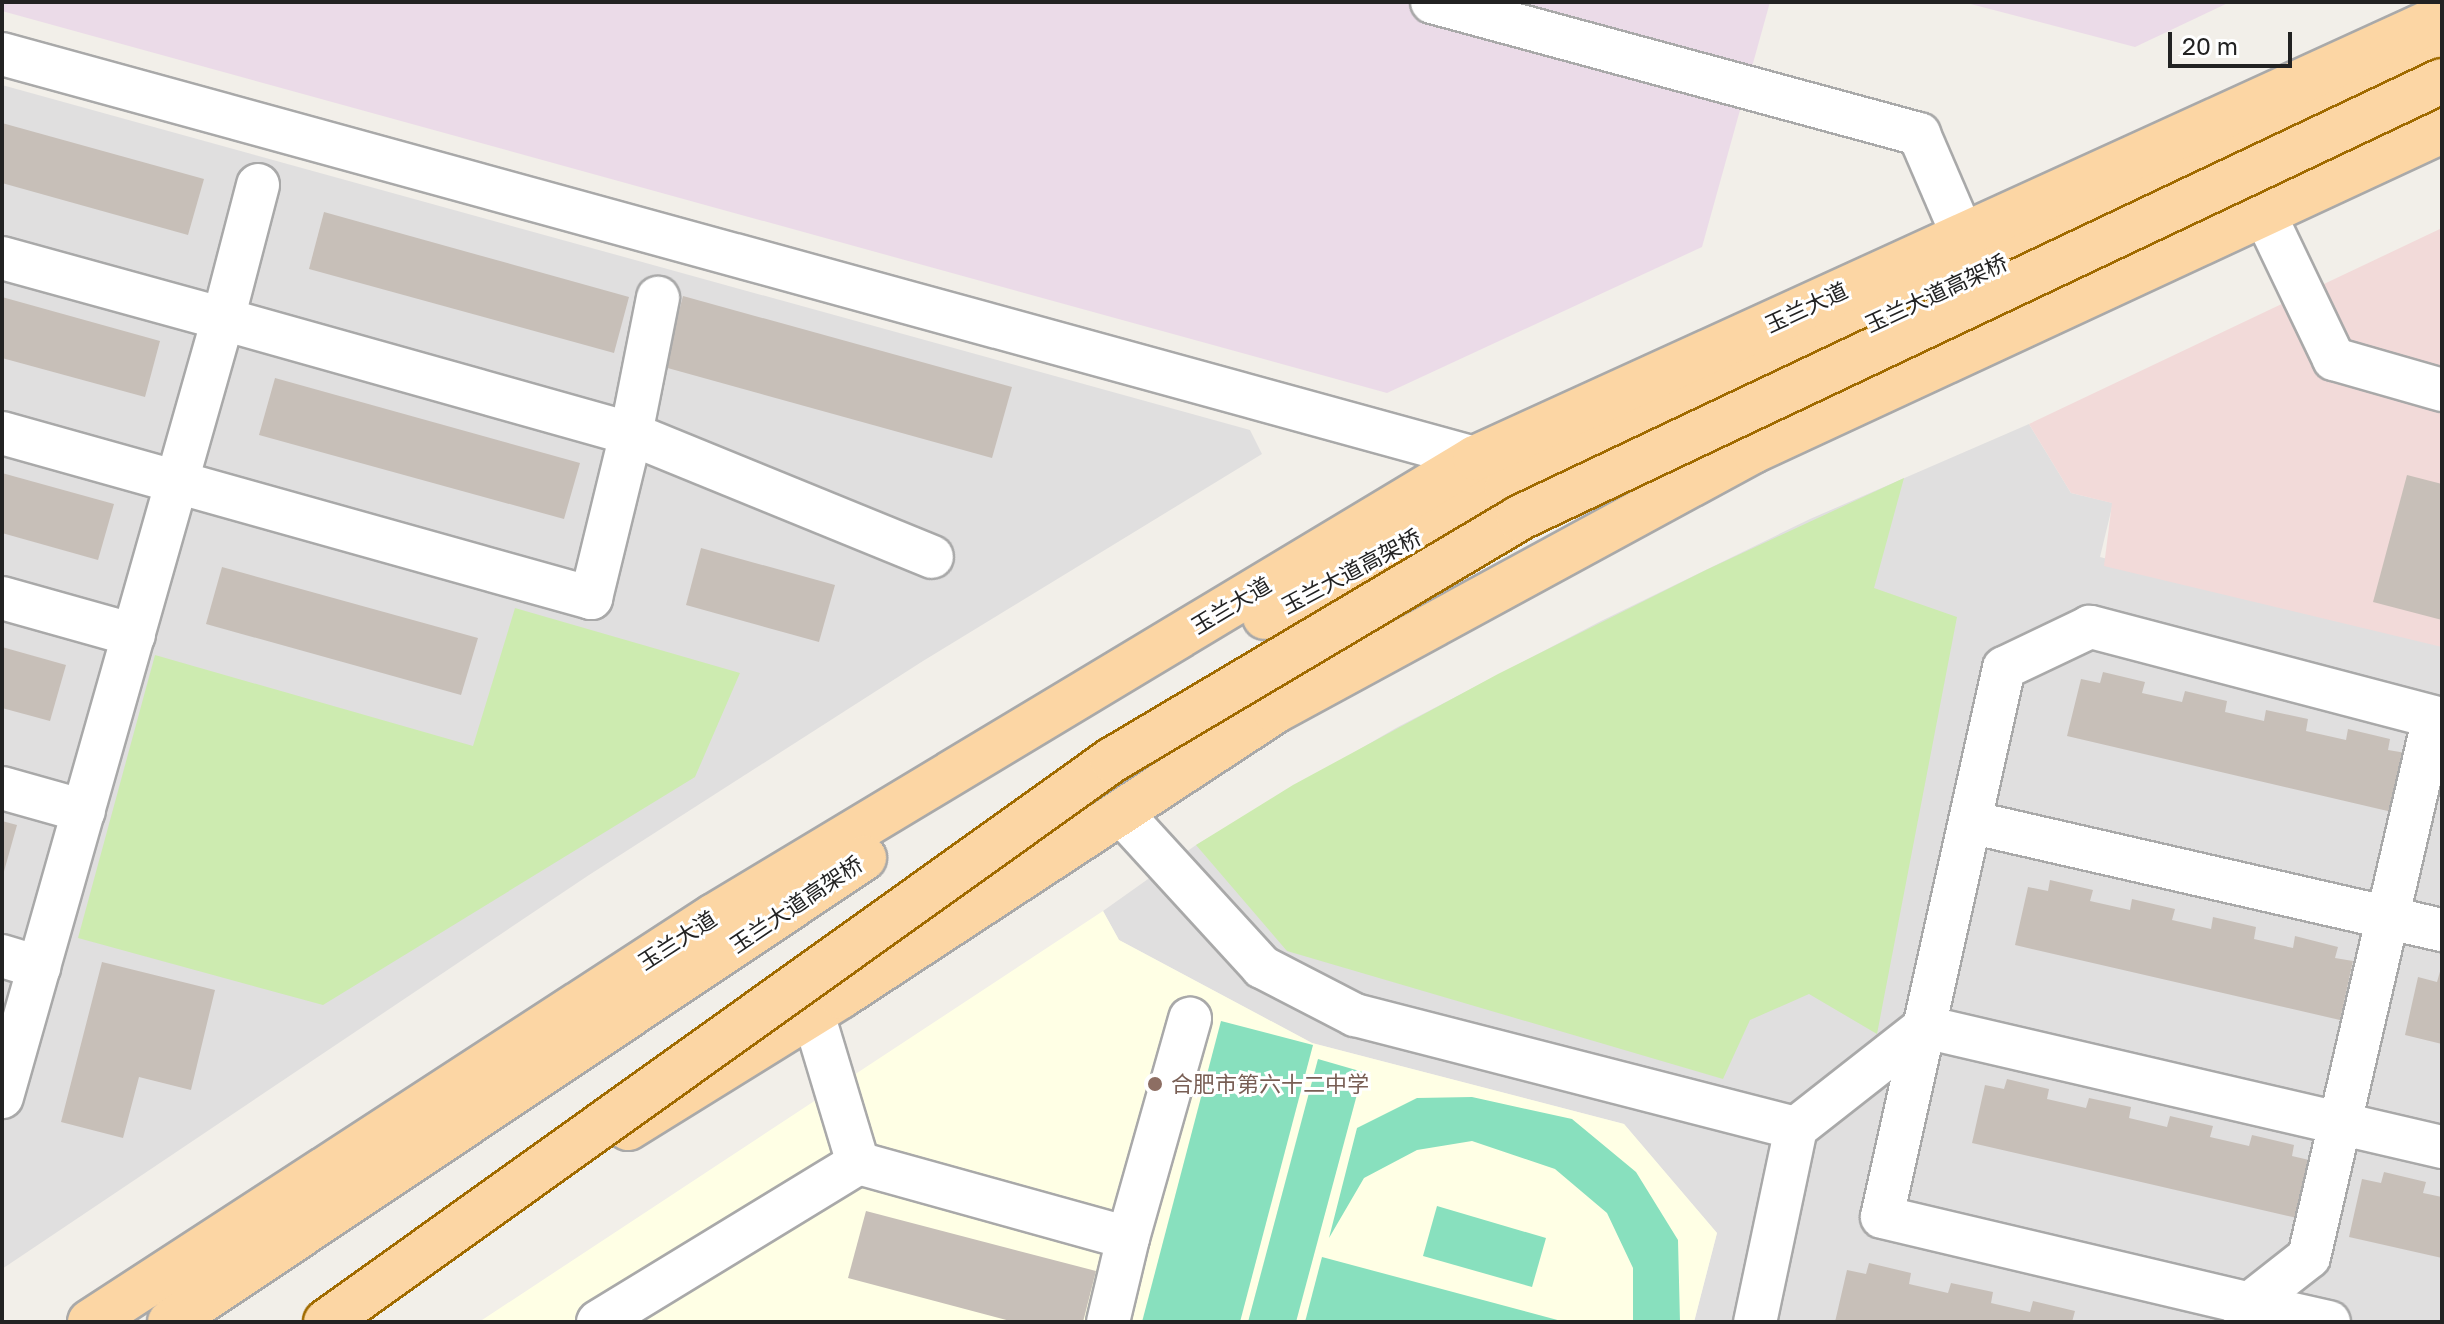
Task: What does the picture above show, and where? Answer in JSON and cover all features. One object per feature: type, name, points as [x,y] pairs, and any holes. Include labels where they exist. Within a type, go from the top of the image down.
[{"type":"main road","name":"玉兰大道","points":[[90,1322],[714,916],[1475,458],[2442,17]]},
{"type":"main road","name":"玉兰大道高架桥","points":[[170,1322],[1082,713],[1507,489],[2006,261],[2442,52]]},
{"type":"main road","name":"玉兰大道高架桥","points":[[326,1322],[1112,760],[1519,518],[2442,81]]},
{"type":"main road","points":[[312,1322],[813,1014],[1275,711],[1753,451],[2442,131]]},
{"type":"street","points":[[1432,2],[1919,134],[1963,236]]},
{"type":"street","points":[[2,54],[1475,458]]},
{"type":"street","points":[[2,1097],[21,961],[84,811],[258,185]]},
{"type":"street","points":[[2264,213],[2334,359],[2442,390]]},
{"type":"street","points":[[2,258],[631,434],[932,557]]},
{"type":"street","points":[[2,433],[591,598],[631,434],[658,298]]},
{"type":"street","points":[[2,598],[134,635]]},
{"type":"street","points":[[2247,1313],[2309,1257],[2438,718],[2090,627],[2004,668],[1882,1217],[2247,1313],[2329,1322]]},
{"type":"street","points":[[2,788],[84,811]]},
{"type":"street","points":[[1121,813],[1262,967],[1355,1015],[1796,1128]]},
{"type":"street","points":[[1970,822],[2442,930]]},
{"type":"street","points":[[813,1014],[858,1163]]},
{"type":"street","points":[[1108,1322],[1128,1238],[1190,1019]]},
{"type":"street","points":[[1755,1322],[1796,1128],[1925,1027]]},
{"type":"street","points":[[1925,1027],[2442,1147]]},
{"type":"street","points":[[598,1322],[858,1163],[1128,1238]]},
{"type":"shaded area","points":[[2,2],[1770,2],[1702,247],[1387,393],[2,11]]},
{"type":"shaded area","points":[[1963,2],[2230,2],[2135,47]]},
{"type":"shaded area","points":[[2,85],[1250,430],[1262,454],[923,661],[589,875],[2,1269]]},
{"type":"shaded area","points":[[2442,228],[2442,647],[2104,566],[2112,503],[2071,493],[2029,424]]},
{"type":"shaded area","points":[[2029,424],[2071,493],[2113,503],[2100,557],[2442,646],[2442,1322],[1694,1322],[1717,1233],[1624,1124],[1312,1043],[1119,940],[1103,911],[1196,845],[1396,728],[1601,621],[1810,519]]},
{"type":"shaded area","name":"合肥市第六十二中学","points":[[1103,911],[1119,940],[1312,1043],[1624,1124],[1717,1233],[1694,1322],[479,1322]]},
{"type":"green space","points":[[1904,478],[1874,588],[1957,617],[1877,1034],[1809,994],[1750,1020],[1723,1079],[1287,951],[1196,845],[1293,785],[1498,674],[1706,570]]},
{"type":"green space","points":[[515,608],[740,673],[695,777],[323,1005],[78,938],[155,655],[473,746]]},
{"type":"green space","points":[[1221,1021],[1313,1045],[1240,1322],[1142,1322]]},
{"type":"green space","points":[[1318,1059],[1363,1072],[1296,1322],[1248,1322]]},
{"type":"green space","points":[[1472,1097],[1572,1119],[1636,1172],[1678,1240],[1680,1322],[1633,1322],[1633,1268],[1607,1213],[1555,1169],[1472,1141],[1417,1150],[1364,1178],[1329,1238],[1357,1128],[1417,1098]]},
{"type":"green space","points":[[1437,1206],[1546,1238],[1532,1287],[1423,1256]]},
{"type":"green space","points":[[1322,1257],[1565,1322],[1305,1322]]},
{"type":"building","points":[[2,123],[204,179],[188,235],[2,183]]},
{"type":"building","points":[[324,212],[629,297],[614,353],[309,269]]},
{"type":"building","points":[[683,296],[1012,387],[992,458],[664,367]]},
{"type":"building","points":[[2,297],[160,341],[145,397],[2,358]]},
{"type":"building","points":[[275,378],[580,463],[564,519],[259,435]]},
{"type":"building","points":[[2,473],[114,504],[98,560],[2,533]]},
{"type":"building","points":[[2407,475],[2442,484],[2442,620],[2373,602]]},
{"type":"building","points":[[701,548],[835,585],[819,642],[686,605]]},
{"type":"building","points":[[222,567],[478,638],[461,695],[206,624]]},
{"type":"building","points":[[2,647],[66,665],[50,721],[2,708]]},
{"type":"building","points":[[2103,672],[2145,682],[2142,693],[2182,702],[2185,691],[2227,701],[2225,712],[2264,721],[2266,710],[2308,719],[2306,731],[2346,740],[2348,729],[2390,739],[2388,750],[2406,753],[2392,812],[2067,736],[2081,679],[2100,683]]},
{"type":"building","points":[[2,821],[17,825],[3,875],[2,875]]},
{"type":"building","points":[[2050,880],[2093,890],[2090,901],[2130,910],[2132,899],[2175,909],[2172,920],[2211,929],[2213,917],[2256,927],[2254,939],[2293,948],[2295,936],[2338,947],[2335,958],[2353,961],[2340,1020],[2015,945],[2028,887],[2048,891]]},
{"type":"building","points":[[102,962],[215,990],[191,1090],[139,1077],[123,1138],[61,1122]]},
{"type":"building","points":[[2441,968],[2442,1044],[2405,1035],[2418,977],[2437,982]]},
{"type":"building","points":[[2007,1079],[2049,1089],[2047,1099],[2086,1108],[2089,1098],[2131,1107],[2129,1118],[2167,1127],[2170,1116],[2213,1126],[2210,1137],[2249,1146],[2252,1135],[2294,1145],[2292,1156],[2309,1160],[2297,1218],[1972,1143],[1985,1085],[2004,1089]]},
{"type":"building","points":[[2384,1172],[2426,1182],[2423,1193],[2442,1197],[2442,1258],[2349,1237],[2362,1179],[2381,1183]]},
{"type":"building","points":[[866,1211],[1096,1271],[1083,1322],[1014,1322],[848,1278]]},
{"type":"building","points":[[1869,1263],[1911,1273],[1909,1284],[1948,1293],[1951,1283],[1993,1292],[1991,1303],[2030,1312],[2033,1301],[2075,1311],[2072,1322],[1835,1322],[1847,1270],[1866,1274]]},
{"type":"place","name":"合肥市第六十二中学","points":[[1155,1084]]}]
